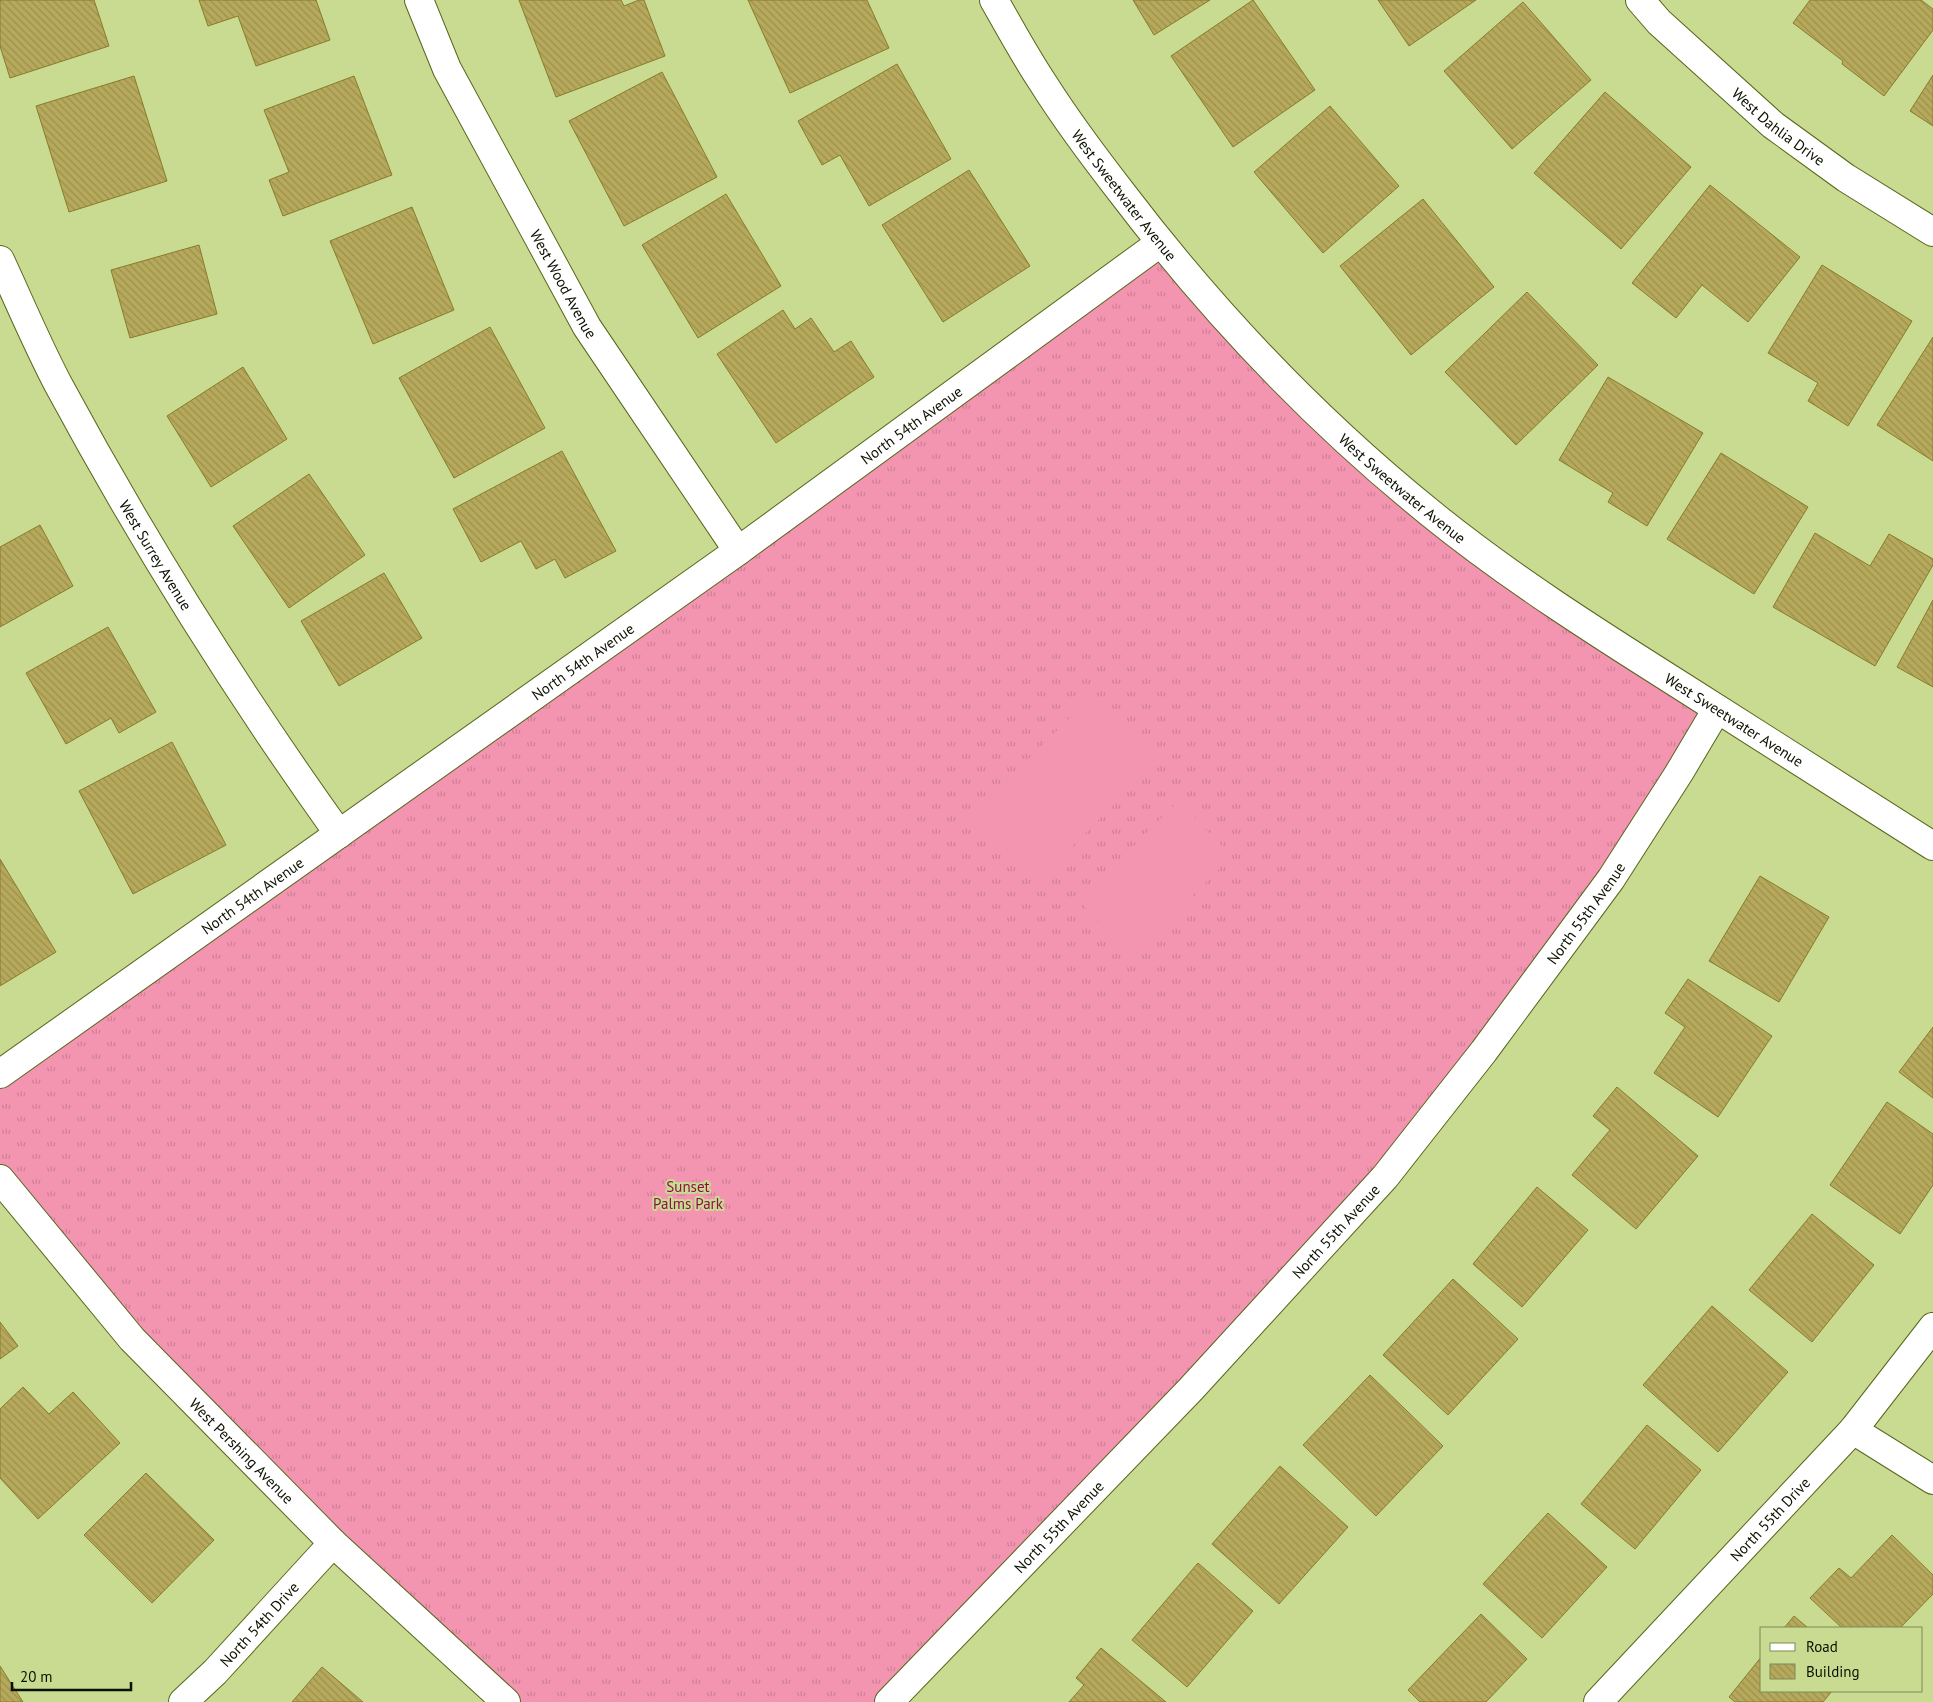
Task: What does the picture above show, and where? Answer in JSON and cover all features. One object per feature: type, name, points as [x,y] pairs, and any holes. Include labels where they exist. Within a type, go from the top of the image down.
[{"type":"street","name":"West Wood Avenue","points":[[419,0],[447,69],[587,327],[738,551]]},
{"type":"street","name":"West Sweetwater Avenue","points":[[994,0],[1043,84],[1094,158],[1160,243],[1197,287],[1280,377],[1344,439],[1429,512],[1510,574],[1574,618],[1933,846]]},
{"type":"street","name":"West Dahlia Drive","points":[[1640,0],[1659,22],[1774,125],[1846,178],[1933,232]]},
{"type":"street","name":"North 54th Avenue","points":[[0,1074],[738,551],[1160,243]]},
{"type":"street","name":"West Surrey Avenue","points":[[0,260],[58,382],[161,566],[287,762],[339,834]]},
{"type":"street","name":"North 55th Avenue","points":[[888,1702],[1191,1390],[1385,1176],[1484,1051],[1611,879],[1679,774],[1717,708]]},
{"type":"street","name":"West Pershing Avenue","points":[[0,1179],[132,1339],[333,1543],[506,1702]]},
{"type":"street","name":"North 55th Drive","points":[[1598,1702],[1853,1430],[1933,1327]]},
{"type":"street","points":[[1853,1430],[1933,1480]]},
{"type":"street","name":"North 54th Drive","points":[[183,1702],[215,1672],[333,1543]]},
{"type":"green space","name":"Sunset Palms Park","points":[[1160,243],[1344,439],[1717,709],[1484,1051],[889,1702],[506,1702],[333,1543],[0,1179],[0,1074]]},
{"type":"green space","points":[[1091,696],[1157,761],[1038,881],[972,816]]},
{"type":"green space","points":[[1178,801],[1232,856],[1133,956],[1079,901]]},
{"type":"building","points":[[0,0],[94,0],[109,46],[10,78],[0,46]]},
{"type":"building","points":[[199,0],[316,0],[330,40],[256,66],[238,16],[208,26]]},
{"type":"building","points":[[519,0],[621,0],[624,6],[644,0],[665,56],[556,97]]},
{"type":"building","points":[[748,0],[867,0],[889,48],[790,93]]},
{"type":"building","points":[[1133,0],[1210,0],[1154,35]]},
{"type":"building","points":[[1253,0],[1315,90],[1233,147],[1171,56]]},
{"type":"building","points":[[1378,0],[1476,0],[1409,46]]},
{"type":"building","points":[[1810,0],[1921,0],[1933,9],[1933,30],[1884,96],[1842,64],[1843,61],[1793,23]]},
{"type":"building","points":[[1523,2],[1591,80],[1512,149],[1444,71]]},
{"type":"building","points":[[897,64],[951,159],[869,206],[840,155],[822,165],[798,121]]},
{"type":"building","points":[[662,72],[717,177],[624,226],[569,121]]},
{"type":"building","points":[[1933,75],[1933,126],[1910,111]]},
{"type":"building","points":[[134,76],[167,181],[69,212],[36,106]]},
{"type":"building","points":[[354,76],[392,175],[283,216],[269,180],[289,172],[264,110]]},
{"type":"building","points":[[1605,92],[1691,167],[1621,249],[1534,173]]},
{"type":"building","points":[[1330,106],[1399,186],[1323,253],[1254,172]]},
{"type":"building","points":[[969,170],[1030,266],[943,322],[882,225]]},
{"type":"building","points":[[1710,185],[1800,257],[1748,322],[1702,285],[1676,318],[1632,283]]},
{"type":"building","points":[[726,194],[781,286],[698,338],[642,245]]},
{"type":"building","points":[[1423,199],[1494,287],[1411,355],[1340,266]]},
{"type":"building","points":[[412,207],[454,310],[373,344],[330,241]]},
{"type":"building","points":[[199,245],[217,314],[130,338],[111,270]]},
{"type":"building","points":[[1822,265],[1912,321],[1848,426],[1808,401],[1818,383],[1768,353]]},
{"type":"building","points":[[1527,292],[1598,365],[1516,445],[1445,372]]},
{"type":"building","points":[[783,310],[795,329],[811,318],[834,352],[851,341],[874,377],[776,443],[717,354]]},
{"type":"building","points":[[490,327],[545,428],[454,478],[399,378]]},
{"type":"building","points":[[1933,337],[1933,461],[1877,425]]},
{"type":"building","points":[[243,367],[287,439],[211,487],[167,416]]},
{"type":"building","points":[[1608,377],[1703,433],[1647,526],[1608,502],[1613,493],[1559,460]]},
{"type":"building","points":[[562,451],[616,551],[565,578],[555,559],[536,569],[521,541],[481,562],[453,509]]},
{"type":"building","points":[[1721,453],[1808,507],[1754,594],[1667,539]]},
{"type":"building","points":[[309,474],[365,555],[289,608],[233,526]]},
{"type":"building","points":[[40,525],[73,586],[0,627],[0,547]]},
{"type":"building","points":[[1815,533],[1870,566],[1889,534],[1933,559],[1933,565],[1875,666],[1773,607]]},
{"type":"building","points":[[384,573],[422,638],[339,686],[301,621]]},
{"type":"building","points":[[1933,600],[1933,687],[1897,667]]},
{"type":"building","points":[[108,627],[156,712],[119,733],[111,718],[66,744],[26,673]]},
{"type":"building","points":[[172,742],[226,845],[133,894],[79,791]]},
{"type":"building","points":[[0,859],[56,952],[0,986]]},
{"type":"building","points":[[1760,876],[1829,917],[1779,1002],[1709,961]]},
{"type":"building","points":[[1688,979],[1772,1036],[1718,1117],[1654,1073],[1685,1027],[1665,1013]]},
{"type":"building","points":[[1933,1027],[1933,1098],[1899,1072]]},
{"type":"building","points":[[1617,1087],[1698,1156],[1636,1229],[1572,1175],[1610,1130],[1593,1116]]},
{"type":"building","points":[[1887,1102],[1933,1134],[1933,1185],[1900,1234],[1830,1185]]},
{"type":"building","points":[[1537,1187],[1588,1230],[1522,1307],[1473,1264]]},
{"type":"building","points":[[1812,1214],[1874,1265],[1812,1342],[1749,1290]]},
{"type":"building","points":[[1453,1279],[1518,1339],[1448,1415],[1383,1355]]},
{"type":"building","points":[[1712,1306],[1788,1372],[1718,1452],[1643,1385]]},
{"type":"building","points":[[0,1322],[18,1346],[0,1359]]},
{"type":"building","points":[[1370,1375],[1443,1446],[1376,1516],[1303,1445]]},
{"type":"building","points":[[23,1387],[49,1414],[73,1392],[120,1443],[38,1519],[0,1478],[0,1409]]},
{"type":"building","points":[[1647,1425],[1701,1470],[1635,1549],[1581,1504]]},
{"type":"building","points":[[1280,1466],[1348,1527],[1279,1604],[1212,1544]]},
{"type":"building","points":[[146,1473],[214,1540],[152,1603],[84,1535]]},
{"type":"building","points":[[1548,1513],[1607,1567],[1542,1638],[1483,1584]]},
{"type":"building","points":[[1892,1535],[1933,1575],[1933,1594],[1901,1627],[1841,1627],[1810,1598],[1839,1568],[1851,1578]]},
{"type":"building","points":[[1198,1563],[1253,1611],[1187,1687],[1132,1640]]},
{"type":"building","points":[[1481,1614],[1527,1659],[1486,1702],[1420,1702],[1408,1690]]},
{"type":"building","points":[[1794,1616],[1807,1627],[1785,1627]]},
{"type":"building","points":[[1101,1648],[1166,1702],[1069,1702],[1084,1685],[1076,1678]]},
{"type":"building","points":[[1760,1658],[1760,1692],[1831,1692],[1823,1702],[1735,1702],[1729,1697]]},
{"type":"building","points":[[0,1666],[23,1702],[0,1702]]},
{"type":"building","points":[[322,1667],[363,1702],[292,1702]]}]
